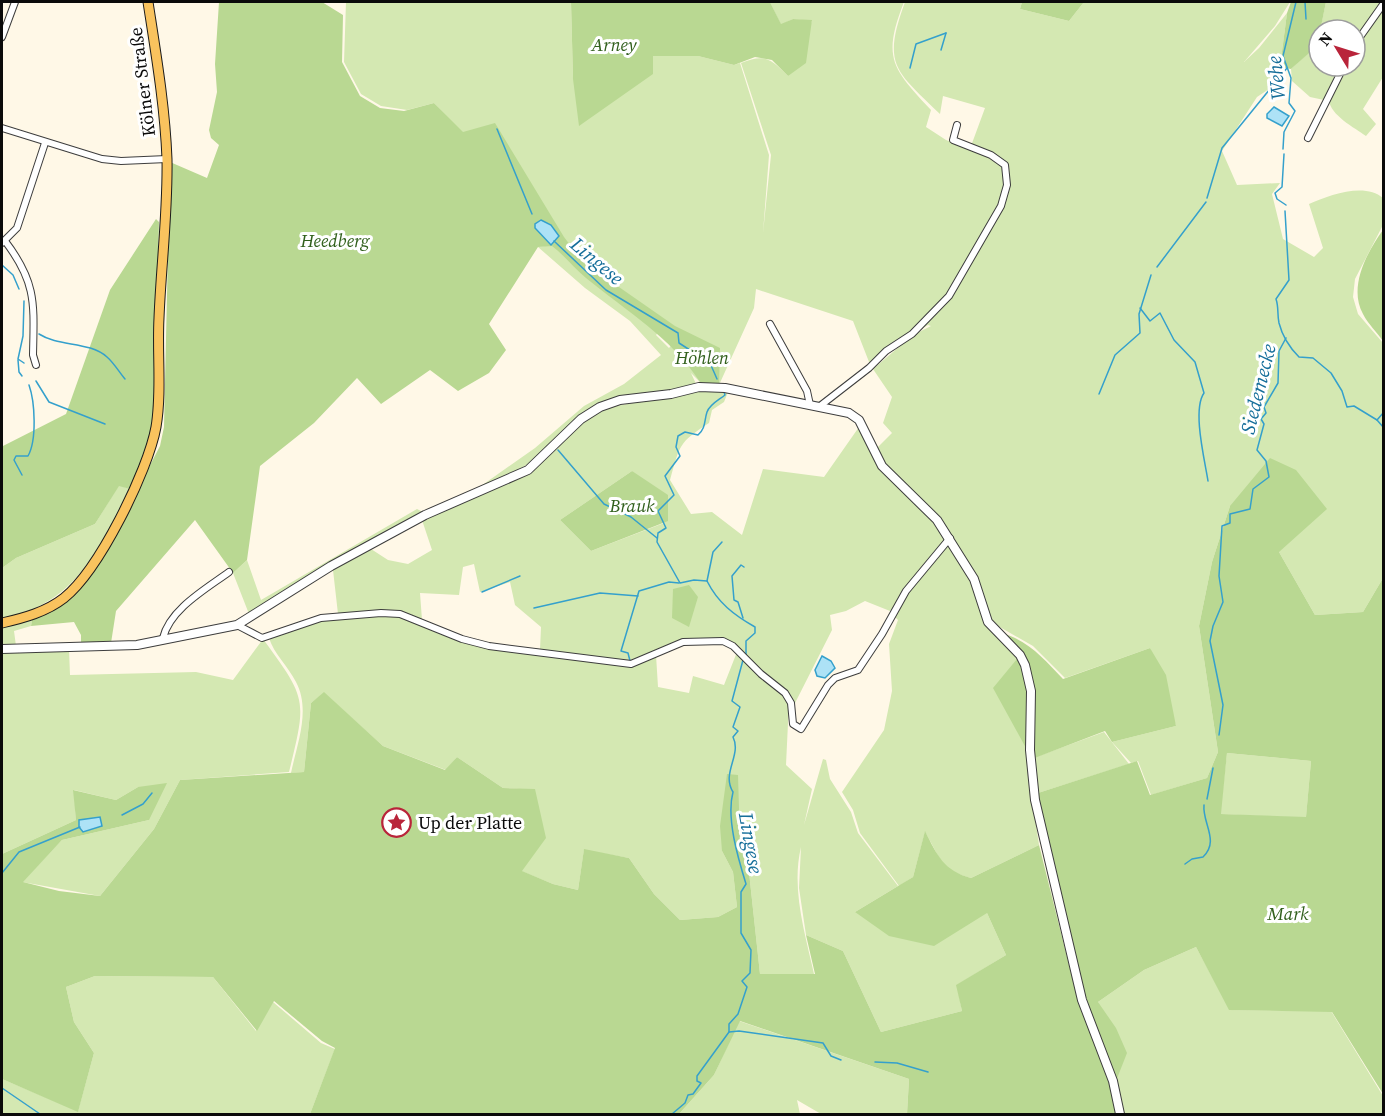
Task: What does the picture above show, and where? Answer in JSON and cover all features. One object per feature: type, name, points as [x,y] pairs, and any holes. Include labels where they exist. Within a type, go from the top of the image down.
[{"type":"main road","name":"Kölner Straße","points":[[2,622],[36,614],[66,596],[102,549],[146,461],[158,411],[159,322],[167,159],[161,87],[148,2]]},
{"type":"street","points":[[2,37],[15,2]]},
{"type":"street","points":[[1367,26],[1383,3]]},
{"type":"street","points":[[1308,138],[1338,78]]},
{"type":"street","points":[[820,406],[869,368],[886,351],[912,334],[949,296],[1001,206],[1007,185],[1005,165],[991,155],[953,140],[957,124]]},
{"type":"street","points":[[2,128],[45,143],[111,161],[167,159]]},
{"type":"street","points":[[36,365],[33,355],[31,288],[27,275],[3,242],[17,228],[45,143]]},
{"type":"street","points":[[770,324],[807,391],[810,405]]},
{"type":"street","points":[[2,649],[137,645],[163,638],[218,631],[237,625],[331,566],[425,515],[528,470],[581,419],[600,407],[620,400],[671,394],[699,387],[725,388],[849,413],[859,420],[882,466],[937,519],[950,538],[975,579],[988,622],[1020,655],[1029,678],[1032,709],[1030,750],[1035,800],[1082,1000],[1113,1081],[1120,1114]]},
{"type":"street","points":[[237,625],[262,638],[321,618],[360,614],[400,614],[462,639],[489,646],[631,664],[684,642],[723,641],[733,646],[760,674],[785,693],[791,703],[793,724],[801,729],[828,684],[836,678],[858,670],[882,634],[906,591],[950,538]]},
{"type":"street","points":[[163,638],[165,629],[177,614],[196,596],[229,572]]},
{"type":"green space","name":"Heedberg","points":[[219,2],[322,2],[343,15],[342,62],[360,96],[380,108],[404,111],[434,103],[463,132],[495,123],[564,237],[583,262],[675,326],[720,348],[719,385],[700,382],[676,351],[662,338],[586,278],[552,246],[538,247],[489,324],[506,350],[489,373],[458,391],[430,370],[381,404],[357,378],[314,423],[260,466],[247,560],[233,573],[195,520],[116,611],[111,643],[81,644],[81,635],[74,622],[31,626],[32,620],[68,601],[96,569],[160,446],[164,427],[170,162],[207,178],[219,145],[211,138],[209,130],[217,92],[215,64]]},
{"type":"green space","name":"Höhlen","points":[[346,2],[571,2],[573,79],[653,56],[698,56],[734,65],[740,63],[769,155],[763,233],[771,155],[741,63],[756,58],[767,59],[788,76],[812,21],[793,19],[781,25],[770,2],[904,2],[893,37],[893,50],[900,72],[931,110],[926,127],[946,140],[989,156],[1004,168],[1002,202],[948,295],[912,334],[871,367],[853,321],[756,289],[754,308],[719,385],[701,383],[691,373],[697,386],[624,396],[602,403],[584,413],[532,461],[481,486],[535,448],[584,406],[624,384],[661,355],[630,321],[585,288],[538,247],[568,243],[434,103],[407,110],[381,106],[361,94],[344,62]],"holes":[[[664,326],[678,338],[669,348],[656,335]]]},
{"type":"green space","name":"Arney","points":[[571,2],[770,2],[781,24],[793,19],[812,20],[806,63],[788,76],[772,60],[755,57],[734,65],[698,56],[653,56],[653,74],[579,126],[573,79]]},
{"type":"green space","points":[[905,2],[1022,2],[1020,9],[1069,21],[1084,2],[1290,2],[1275,26],[1244,62],[1259,48],[1287,13],[1280,67],[1269,89],[1257,97],[1222,151],[1237,185],[1280,183],[1272,194],[1283,239],[1314,257],[1323,248],[1309,204],[1336,194],[1357,190],[1375,193],[1383,198],[1383,225],[1355,279],[1353,297],[1358,314],[1383,343],[1383,578],[1363,612],[1315,615],[1279,552],[1230,506],[1212,562],[1199,626],[1218,752],[1207,778],[1151,795],[1138,761],[1131,763],[1112,742],[1176,726],[1150,648],[1065,678],[1033,646],[991,622],[940,519],[884,464],[876,449],[892,433],[883,423],[892,397],[873,369],[913,335],[931,326],[928,325],[915,333],[949,296],[1005,204],[1007,165],[971,146],[985,108],[943,96],[940,114],[912,87],[897,65],[894,40]]},
{"type":"green space","points":[[1022,2],[1084,2],[1069,21],[1020,9]]},
{"type":"green space","points":[[1291,2],[1326,2],[1323,18],[1307,18],[1307,55],[1291,69],[1280,67],[1287,13]]},
{"type":"green space","points":[[1326,2],[1381,2],[1367,24],[1367,18],[1323,18]]},
{"type":"green space","points":[[1383,5],[1383,77],[1363,109],[1376,124],[1366,136],[1338,116],[1330,106],[1329,100],[1340,78],[1367,78],[1367,28]]},
{"type":"green space","points":[[1307,54],[1307,78],[1336,78],[1324,100],[1310,97],[1292,81],[1291,69]]},
{"type":"green space","points":[[156,219],[159,222],[154,415],[149,442],[130,489],[119,486],[95,524],[16,558],[2,568],[3,446],[66,414],[110,290]]},
{"type":"green space","points":[[1383,230],[1383,341],[1363,314],[1358,293],[1361,270]]},
{"type":"green space","points":[[700,390],[728,392],[724,402],[712,410],[709,423],[691,435],[682,446],[670,480],[691,514],[712,512],[742,535],[763,469],[824,477],[859,427],[880,468],[909,494],[945,534],[945,541],[890,611],[865,601],[846,611],[830,615],[832,630],[793,707],[793,701],[732,644],[684,641],[631,661],[540,650],[541,627],[515,605],[510,582],[480,592],[474,564],[463,567],[459,595],[420,593],[422,620],[401,613],[338,614],[333,570],[371,549],[388,560],[408,564],[432,550],[422,520],[528,472],[582,421],[601,409]],"holes":[[[632,471],[664,523],[591,551],[560,520]]]},
{"type":"green space","name":"Mark","points":[[1270,458],[1296,470],[1327,509],[1279,552],[1315,615],[1363,612],[1383,578],[1383,1094],[1332,1012],[1229,1010],[1196,947],[1144,970],[1098,1002],[1116,1028],[1127,1053],[1116,1081],[1085,995],[1047,842],[1038,793],[1137,761],[1150,795],[1207,778],[1218,752],[1199,626],[1212,562],[1230,506]],"holes":[[[1227,753],[1311,761],[1306,817],[1221,814]]]},
{"type":"green space","name":"Brauk","points":[[632,471],[668,495],[668,521],[591,551],[560,520]]},
{"type":"green space","points":[[119,485],[130,489],[107,533],[82,571],[49,601],[28,611],[2,619],[2,568],[16,558],[95,524]]},
{"type":"green space","points":[[417,509],[423,512],[330,563],[249,614],[233,573],[247,560],[261,600]]},
{"type":"green space","points":[[946,546],[951,546],[972,579],[976,600],[991,631],[1018,658],[1039,845],[971,878],[947,867],[925,832],[913,877],[899,886],[860,833],[853,810],[842,792],[884,730],[892,691],[889,644],[898,620],[894,616],[907,593]]},
{"type":"green space","points":[[689,585],[698,597],[689,627],[672,618],[673,589]]},
{"type":"green space","points":[[400,615],[460,641],[631,665],[656,655],[658,687],[689,693],[693,676],[724,685],[737,652],[783,693],[789,702],[786,765],[812,789],[804,825],[823,759],[826,760],[830,779],[851,812],[858,833],[898,886],[855,912],[987,913],[1006,955],[957,985],[962,1011],[881,1032],[843,951],[806,935],[799,888],[801,847],[798,863],[798,895],[803,927],[814,974],[760,974],[749,872],[740,842],[738,818],[722,851],[733,872],[737,907],[718,917],[680,920],[654,894],[629,858],[584,850],[578,890],[553,884],[521,871],[535,790],[503,788],[457,757],[446,770],[383,746],[324,693],[311,703],[304,772],[291,773],[303,715],[302,704],[296,682],[269,638],[318,620]]},
{"type":"green space","points":[[32,620],[31,626],[14,631],[16,646],[2,647],[2,626]]},
{"type":"green space","points":[[1001,633],[1027,645],[1063,679],[1150,648],[1166,675],[1176,726],[1112,742],[1105,731],[1032,759],[993,688],[1021,654]]},
{"type":"green space","points":[[263,639],[288,675],[299,701],[299,729],[289,772],[180,780],[154,829],[100,896],[22,882],[62,840],[149,820],[138,787],[116,800],[74,790],[76,820],[2,854],[2,653],[69,649],[70,675],[196,672],[233,680]]},
{"type":"green space","points":[[324,692],[383,746],[445,770],[457,757],[503,788],[535,789],[546,838],[522,871],[553,884],[578,890],[584,849],[629,858],[654,894],[680,920],[718,917],[737,907],[733,872],[722,851],[720,826],[727,774],[738,775],[740,842],[749,872],[760,974],[815,974],[806,935],[843,951],[881,1032],[962,1011],[956,985],[1006,955],[987,913],[934,946],[889,936],[855,912],[913,877],[925,831],[942,861],[954,871],[971,878],[1039,845],[1077,997],[1116,1101],[1118,1114],[907,1114],[909,1079],[740,1021],[714,1075],[679,1114],[310,1114],[335,1048],[322,1041],[274,1001],[257,1031],[213,977],[95,976],[66,987],[74,1022],[94,1053],[78,1112],[2,1079],[2,854],[76,820],[73,790],[116,800],[138,787],[167,783],[149,820],[62,840],[23,882],[59,891],[100,896],[154,829],[180,780],[304,772],[311,703]]},
{"type":"green space","points":[[1104,732],[1129,764],[1038,793],[1033,758]]},
{"type":"green space","points":[[1227,753],[1311,761],[1306,818],[1220,814]]},
{"type":"green space","points":[[1196,947],[1230,1010],[1331,1011],[1383,1096],[1383,1114],[1123,1114],[1098,1002],[1144,970]]},
{"type":"green space","points":[[95,976],[213,977],[256,1031],[273,1002],[321,1043],[335,1049],[310,1114],[2,1114],[2,1079],[78,1111],[94,1053],[74,1022],[66,987]]},
{"type":"green space","points":[[739,1021],[909,1079],[907,1114],[821,1114],[797,1100],[800,1114],[679,1114],[714,1075]]},
{"type":"water","points":[[1274,107],[1289,116],[1282,126],[1267,118],[1267,114]]},
{"type":"water","points":[[541,220],[551,225],[559,236],[551,245],[535,228],[535,224]]},
{"type":"water","points":[[822,656],[831,661],[835,668],[825,678],[817,676],[815,670]]},
{"type":"water","points":[[100,817],[102,826],[83,832],[79,827],[79,820]]},
{"type":"waterway","name":"Wehe","points":[[1283,149],[1284,132],[1295,111],[1289,103],[1291,78],[1283,56],[1296,2]]},
{"type":"waterway","points":[[1305,2],[1306,19]]},
{"type":"waterway","points":[[941,50],[946,33]]},
{"type":"waterway","points":[[910,68],[916,44],[946,33]]},
{"type":"waterway","points":[[1207,198],[1222,148],[1287,68]]},
{"type":"waterway","name":"Lingese","points":[[497,129],[532,214]]},
{"type":"waterway","name":"Wehe","points":[[1284,154],[1282,187],[1275,193],[1277,199],[1286,205]]},
{"type":"waterway","points":[[1157,267],[1206,202]]},
{"type":"waterway","name":"Wehe","points":[[1285,211],[1289,280],[1276,299],[1279,323],[1284,337],[1299,357],[1313,358],[1331,373],[1342,391],[1347,407],[1354,406],[1377,420],[1384,412]]},
{"type":"waterway","name":"Lingese","points":[[554,241],[606,290],[678,333],[679,343],[710,363],[717,379]]},
{"type":"waterway","points":[[2,265],[13,275],[19,289]]},
{"type":"waterway","points":[[1099,394],[1115,355],[1140,333],[1139,314],[1151,275]]},
{"type":"waterway","points":[[24,301],[23,336],[18,359],[24,363]]},
{"type":"waterway","points":[[1140,308],[1150,321],[1160,313],[1174,340],[1195,362],[1204,393],[1199,411],[1199,423],[1208,481]]},
{"type":"waterway","points":[[39,334],[56,341],[92,348],[100,352],[110,359],[125,379]]},
{"type":"waterway","name":"Siedemecke","points":[[1219,735],[1223,705],[1210,641],[1213,626],[1223,602],[1219,576],[1222,526],[1230,523],[1230,514],[1250,509],[1253,489],[1269,477],[1266,461],[1257,450],[1264,424],[1261,419],[1266,413],[1264,407],[1278,383],[1279,351],[1286,338]]},
{"type":"waterway","points":[[18,360],[19,372],[22,376]]},
{"type":"waterway","points":[[36,381],[49,402],[105,424]]},
{"type":"waterway","points":[[22,475],[14,460],[16,456],[28,456],[33,441],[34,411],[29,385]]},
{"type":"waterway","name":"Lingese","points":[[724,392],[725,395],[708,409],[704,427],[698,435],[685,432],[678,436],[676,447],[680,456],[665,476],[674,495],[658,511],[666,528],[658,533],[657,542],[680,583],[694,580],[707,581],[727,608],[755,627],[755,633],[746,641],[746,655]]},
{"type":"waterway","points":[[1377,420],[1384,428]]},
{"type":"waterway","points":[[558,450],[604,504],[631,517],[657,538]]},
{"type":"waterway","points":[[707,581],[713,552],[722,542]]},
{"type":"waterway","points":[[743,618],[738,602],[734,600],[732,576],[741,565],[744,567]]},
{"type":"waterway","points":[[482,592],[520,576]]},
{"type":"waterway","points":[[630,661],[628,653],[621,651],[639,591],[669,582],[679,583]]},
{"type":"waterway","points":[[534,608],[600,593],[638,596]]},
{"type":"waterway","name":"Lingese","points":[[672,1114],[685,1103],[688,1095],[693,1094],[701,1083],[697,1081],[697,1076],[729,1032],[729,1024],[738,1014],[747,987],[742,981],[750,973],[751,950],[741,933],[741,892],[746,884],[732,826],[733,792],[729,778],[735,751],[733,737],[738,731],[733,727],[740,707],[732,701],[743,660]]},
{"type":"waterway","name":"Siedemecke","points":[[1207,799],[1213,768]]},
{"type":"waterway","points":[[122,815],[143,804],[152,793]]},
{"type":"waterway","name":"Siedemecke","points":[[1185,864],[1192,859],[1203,857],[1210,845],[1204,805]]},
{"type":"waterway","points":[[2,873],[19,852],[80,827]]},
{"type":"waterway","points":[[729,1032],[739,1031],[823,1043],[831,1056],[841,1060]]},
{"type":"waterway","points":[[875,1062],[897,1063],[928,1072]]},
{"type":"waterway","points":[[2,1088],[40,1114]]},
{"type":"place","name":"Up der Platte","points":[[397,822]]}]
